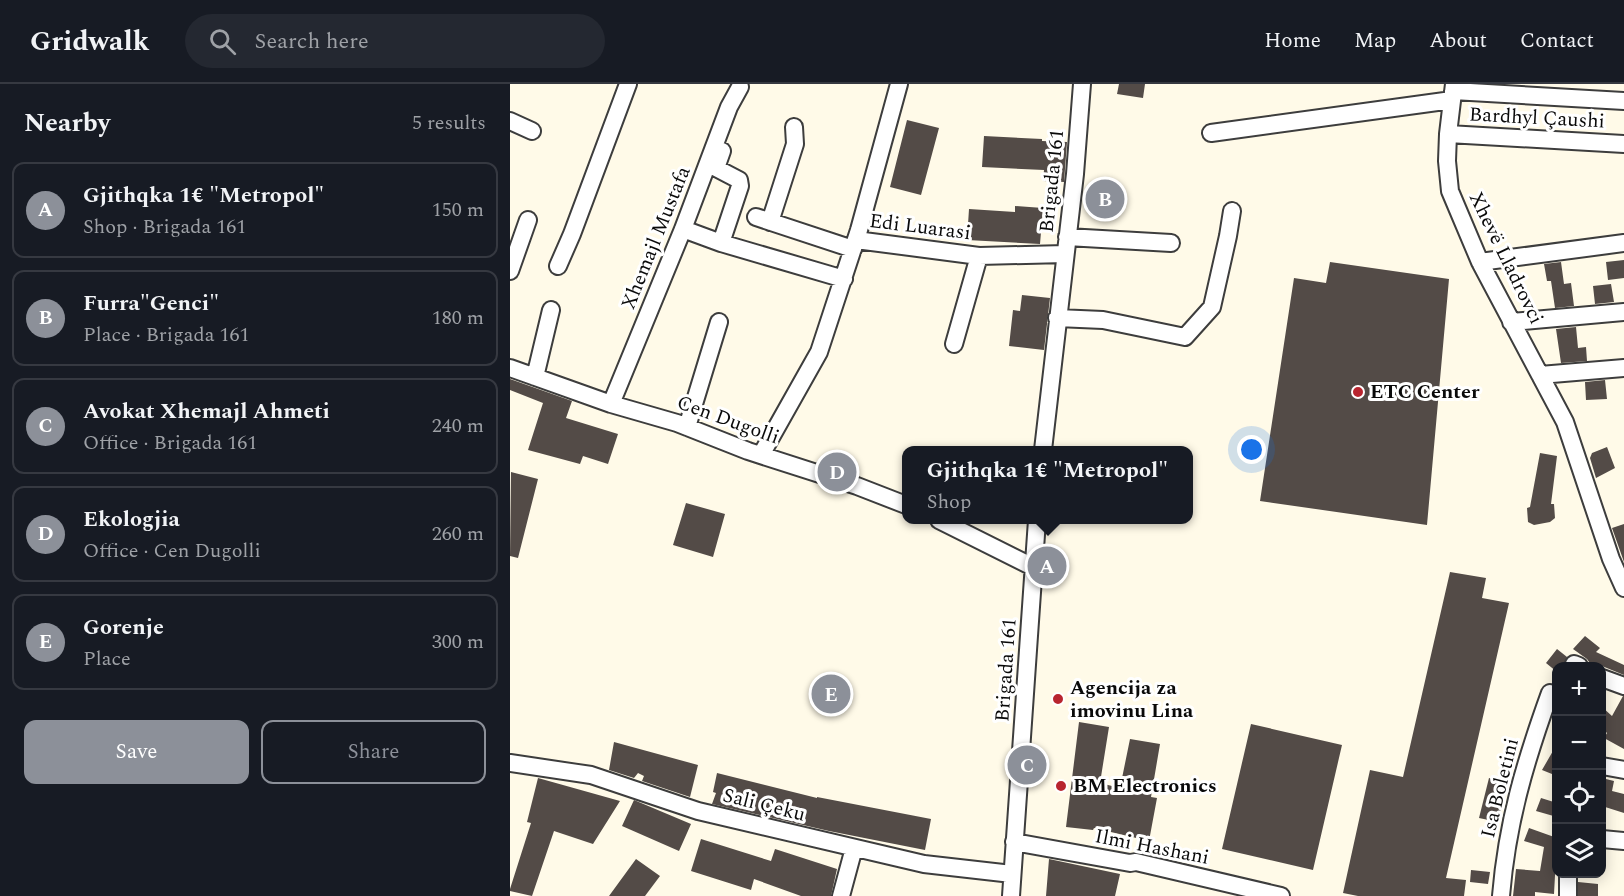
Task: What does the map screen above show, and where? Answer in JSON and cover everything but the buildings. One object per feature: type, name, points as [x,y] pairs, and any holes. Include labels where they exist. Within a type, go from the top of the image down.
[{"type":"street","points":[[558,266],[628,84]]},
{"type":"street","points":[[760,455],[819,352],[844,279],[899,84]]},
{"type":"street","name":"Brigada 161","points":[[1043,446],[1075,174],[1082,84]]},
{"type":"street","points":[[721,243],[740,186],[739,180],[718,170],[716,165],[745,86]]},
{"type":"street","name":"Xhemajl Mustafa","points":[[611,404],[683,229],[725,117],[745,86]]},
{"type":"street","points":[[1211,133],[1453,92],[1624,101]]},
{"type":"street","name":"Xhevë Lladrovci","points":[[1453,92],[1448,134],[1450,191],[1480,262],[1565,422],[1611,559],[1624,588]]},
{"type":"street","points":[[510,121],[532,131]]},
{"type":"street","name":"Edi Luarasi","points":[[795,128],[795,144],[763,220],[854,244],[979,256],[1065,254]]},
{"type":"street","name":"Bardhyl Çaushi","points":[[1448,134],[1624,144]]},
{"type":"street","points":[[1057,318],[1103,320],[1185,337],[1212,307],[1232,212]]},
{"type":"street","points":[[510,271],[528,220]]},
{"type":"street","points":[[683,229],[721,243],[844,279]]},
{"type":"street","points":[[1067,237],[1171,243]]},
{"type":"street","points":[[1480,262],[1624,243]]},
{"type":"street","name":"Edi Luarasi","points":[[954,344],[979,256]]},
{"type":"street","points":[[535,377],[551,310]]},
{"type":"street","points":[[1511,322],[1624,312]]},
{"type":"street","points":[[687,427],[719,322]]},
{"type":"street","name":"Cen Dugolli","points":[[510,368],[611,404],[687,427],[760,455],[857,486],[902,503]]},
{"type":"street","points":[[1540,375],[1624,368]]},
{"type":"street","points":[[949,524],[1035,568]]},
{"type":"street","name":"Brigada 161","points":[[1011,896],[1037,524]]},
{"type":"street","points":[[1606,679],[1624,686]]},
{"type":"street","name":"Isa Boletini","points":[[1501,896],[1503,866],[1514,802],[1526,759],[1550,693]]},
{"type":"street","name":"Sali Çeku","points":[[510,762],[591,775],[698,811],[924,864],[1012,874]]},
{"type":"street","points":[[1606,767],[1624,770]]},
{"type":"street","points":[[1606,839],[1624,841]]},
{"type":"street","name":"Ilmi Hashani","points":[[1014,842],[1136,862],[1281,896]]},
{"type":"street","points":[[841,896],[854,848]]},
{"type":"street","points":[[1568,878],[1568,896]]},
{"type":"place","name":"Furra\"Genci\"","points":[[1105,199]]},
{"type":"place","name":"ETC Center","points":[[1358,392]]},
{"type":"place","name":"Ekologjia","points":[[837,472]]},
{"type":"place","name":"Gjithqka 1€ \"Metropol\"","points":[[1047,566]]},
{"type":"place","name":"Gorenje","points":[[831,694]]},
{"type":"place","name":"Agencija za imovinu Lina","points":[[1058,699]]},
{"type":"place","name":"Avokat Xhemajl Ahmeti","points":[[1027,765]]},
{"type":"place","name":"BM Electronics","points":[[1061,786]]}]
